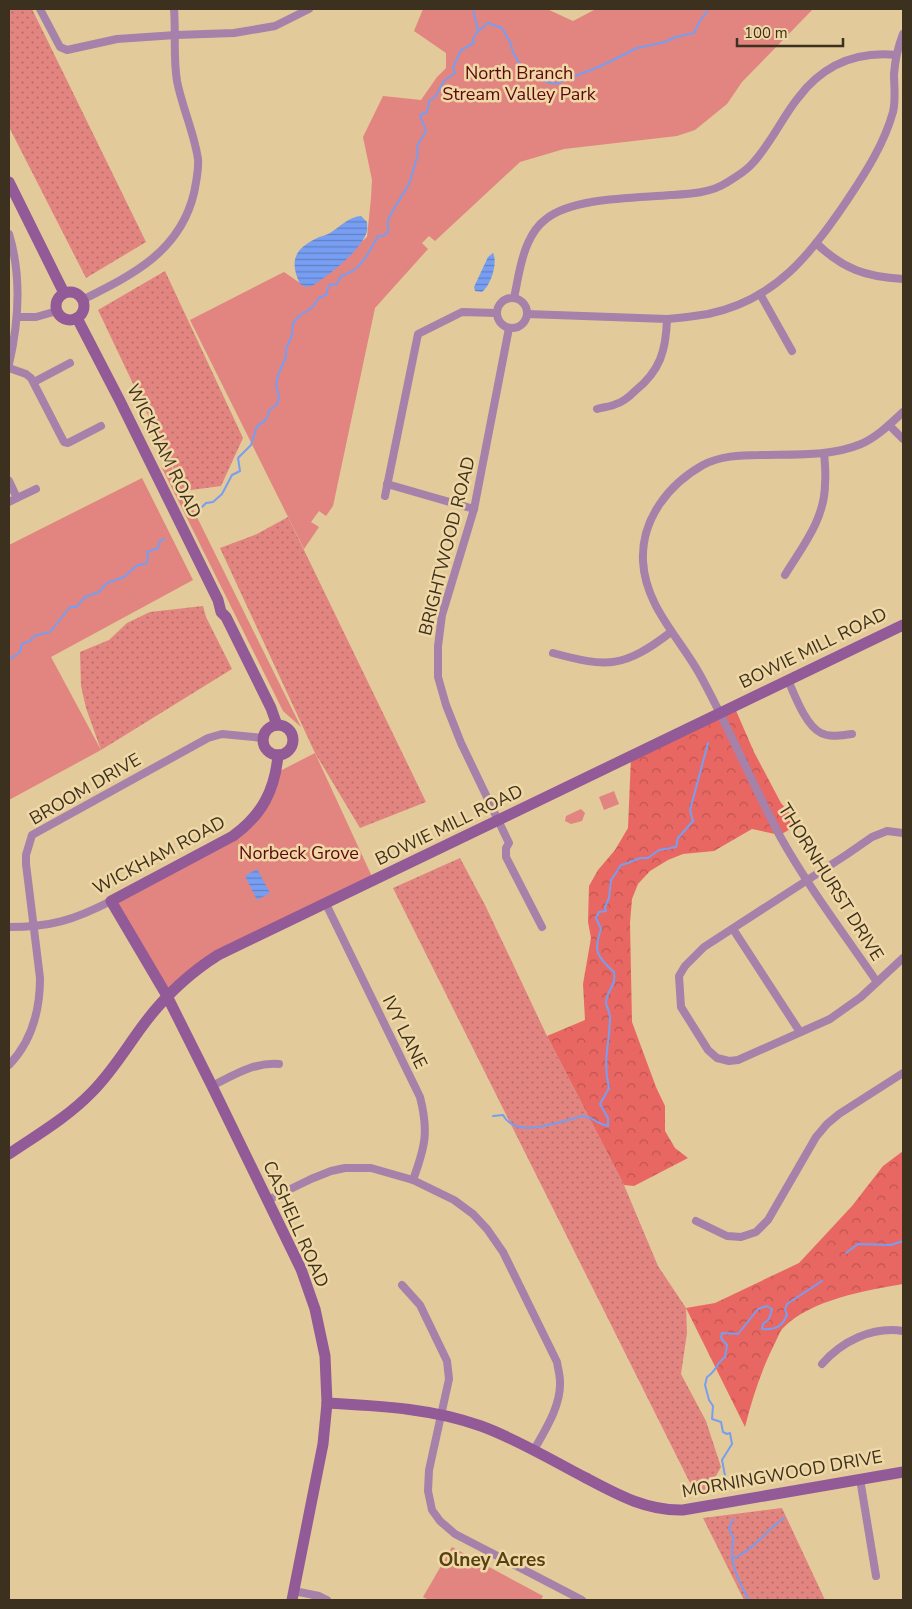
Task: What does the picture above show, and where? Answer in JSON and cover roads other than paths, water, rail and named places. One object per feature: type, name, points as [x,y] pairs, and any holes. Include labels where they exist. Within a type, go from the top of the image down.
[{"type":"street","points":[[40,9],[60,47],[67,50],[117,39],[234,33],[275,26],[309,9]]},
{"type":"street","points":[[82,300],[125,278],[150,262],[170,241],[191,205],[196,183],[198,160],[190,124],[177,84],[174,62],[176,35],[174,9]]},
{"type":"street","points":[[527,314],[667,319],[730,308],[776,284],[798,265],[816,243],[870,167],[880,147],[893,111],[896,55],[903,34]]},
{"type":"street","points":[[514,298],[522,260],[528,244],[534,232],[546,219],[562,210],[580,204],[705,191],[722,185],[749,167],[759,156],[797,98],[811,82],[830,68],[863,55],[878,53],[896,55]]},
{"type":"street","points":[[9,182],[64,293]]},
{"type":"street","points":[[9,234],[11,254],[17,276],[17,317],[9,364]]},
{"type":"street","points":[[816,243],[832,258],[849,268],[868,274],[903,279]]},
{"type":"street","points":[[75,292],[82,300],[83,310],[77,318],[72,320],[63,318],[57,312],[56,303],[60,295],[64,293],[75,292]]},
{"type":"street","points":[[760,294],[792,350]]},
{"type":"street","points":[[507,298],[514,298],[523,303],[527,314],[522,324],[516,328],[509,328],[498,321],[496,313],[501,302],[507,298]]},
{"type":"street","points":[[17,317],[36,317],[57,312]]},
{"type":"street","points":[[385,496],[418,334],[462,312],[496,313]]},
{"type":"street","name":"WICKHAM ROAD","points":[[77,318],[218,600],[222,602],[227,612],[226,617],[271,708],[277,725]]},
{"type":"street","points":[[597,409],[617,404],[631,395],[643,385],[657,368],[665,348],[667,319]]},
{"type":"street","name":"BRIGHTWOOD ROAD","points":[[509,328],[474,509],[442,615],[438,646],[438,677],[446,705],[461,743],[509,843],[506,848],[506,857],[542,927]]},
{"type":"street","points":[[34,382],[70,363]]},
{"type":"street","points":[[9,368],[26,374],[34,382],[64,442],[68,442],[101,426]]},
{"type":"street","name":"THORNHURST DRIVE","points":[[877,982],[782,839],[698,671],[657,609],[647,587],[643,560],[644,542],[648,528],[660,504],[668,492],[686,476],[706,464],[723,458],[742,455],[824,453],[861,444],[877,435],[903,412]]},
{"type":"street","points":[[890,425],[903,439]]},
{"type":"street","points":[[785,575],[811,533],[820,514],[826,486],[824,453]]},
{"type":"street","points":[[9,481],[17,498]]},
{"type":"street","points":[[387,484],[474,509]]},
{"type":"street","points":[[9,502],[36,489]]},
{"type":"street","name":"BOWIE MILL ROAD","points":[[9,1154],[55,1123],[92,1093],[115,1066],[142,1027],[167,996],[188,976],[218,955],[903,625]]},
{"type":"street","points":[[553,653],[584,661],[617,662],[636,656],[671,632]]},
{"type":"street","points":[[788,680],[809,723],[821,733],[835,736],[852,734]]},
{"type":"street","points":[[277,725],[286,728],[293,739],[287,752],[278,755],[272,754],[267,750],[263,738],[266,731],[277,725]]},
{"type":"street","name":"BROOM DRIVE","points":[[9,1065],[26,1042],[38,1010],[40,978],[26,855],[32,835],[208,738],[222,734],[263,738]]},
{"type":"street","name":"WICKHAM ROAD","points":[[9,927],[34,927],[63,921],[128,893],[233,836],[258,814],[269,794],[276,773],[278,755]]},
{"type":"street","points":[[903,833],[887,831],[872,837],[699,952],[685,966],[679,976],[681,1007],[702,1042],[717,1058],[729,1061],[738,1060],[830,1019],[861,997],[903,958]]},
{"type":"street","points":[[122,919],[122,902],[128,893]]},
{"type":"street","name":"CASHELL ROAD","points":[[111,901],[167,996],[301,1269],[315,1309],[325,1356],[327,1404],[323,1444],[293,1596]]},
{"type":"street","name":"IVY LANE","points":[[325,902],[420,1097],[425,1114],[426,1132],[424,1149],[414,1180]]},
{"type":"street","points":[[733,929],[800,1032]]},
{"type":"street","points":[[212,1086],[252,1067],[265,1063],[279,1064]]},
{"type":"street","points":[[696,1221],[726,1236],[741,1237],[756,1232],[768,1220],[816,1137],[827,1124],[839,1114],[903,1073]]},
{"type":"street","points":[[268,1200],[330,1171],[344,1168],[371,1168],[414,1180],[454,1200],[472,1214],[487,1229],[503,1252],[557,1362],[560,1381],[558,1399],[549,1422],[534,1450]]},
{"type":"street","points":[[402,1285],[420,1305],[447,1361],[448,1379],[429,1470],[428,1491],[432,1510],[440,1521],[455,1534],[582,1600]]},
{"type":"street","points":[[822,1364],[839,1348],[866,1334],[880,1331],[903,1331]]},
{"type":"street","name":"MORNINGWOOD DRIVE","points":[[327,1404],[399,1407],[442,1414],[482,1426],[534,1450],[622,1498],[649,1507],[669,1510],[683,1510],[903,1472]]},
{"type":"street","points":[[860,1479],[876,1576]]},
{"type":"street","points":[[293,1596],[319,1596],[327,1600]]},
{"type":"water","points":[[361,216],[367,222],[367,231],[357,249],[334,270],[312,286],[306,287],[300,284],[295,270],[295,263],[298,253],[302,248],[317,238],[330,233],[348,220]]},
{"type":"water","points":[[493,253],[495,262],[491,279],[482,292],[475,291],[474,287],[488,257]]},
{"type":"water","points":[[257,869],[270,893],[257,900],[245,876]]},
{"type":"waterway","points":[[473,9],[478,31]]},
{"type":"waterway","points":[[195,514],[206,503],[213,502],[222,494],[232,475],[240,471],[238,458],[251,445],[257,426],[266,420],[269,410],[277,405],[279,397],[276,385],[286,357],[286,349],[292,335],[293,323],[300,315],[312,308],[319,298],[326,295],[329,285],[337,284],[341,276],[348,274],[359,265],[378,236],[383,236],[388,232],[388,219],[409,184],[418,154],[417,146],[426,131],[420,115],[427,112],[429,101],[435,97],[444,81],[455,73],[453,67],[461,50],[474,43],[473,39],[478,31],[488,23],[502,28],[523,70],[537,79],[555,84],[601,66],[637,48],[694,33],[699,22],[709,9]]},
{"type":"waterway","points":[[9,660],[20,652],[22,644],[30,641],[34,636],[50,632],[70,607],[76,607],[85,597],[99,592],[107,583],[124,577],[136,566],[147,563],[147,552],[158,548],[160,541],[164,539]]},
{"type":"waterway","points":[[493,1116],[503,1115],[509,1122],[525,1128],[545,1126],[583,1116],[608,1126],[608,1118],[600,1104],[609,1088],[606,1060],[610,1017],[606,1002],[614,982],[614,972],[600,958],[598,953],[597,943],[601,929],[596,918],[599,912],[606,911],[605,907],[609,898],[611,880],[621,865],[640,858],[648,858],[659,850],[676,847],[678,838],[693,821],[690,810],[708,743]]},
{"type":"waterway","points":[[846,1253],[858,1244],[891,1245],[903,1241]]},
{"type":"waterway","points":[[727,1486],[722,1460],[732,1444],[730,1433],[723,1432],[721,1422],[712,1419],[713,1406],[709,1400],[705,1385],[707,1377],[725,1357],[727,1345],[721,1338],[722,1333],[738,1334],[758,1309],[767,1306],[772,1309],[769,1319],[763,1324],[762,1329],[778,1327],[787,1315],[785,1310],[787,1304],[822,1281]]},
{"type":"waterway","points":[[732,1559],[746,1551],[784,1518]]},
{"type":"waterway","points":[[733,1519],[729,1529],[734,1539],[732,1547],[733,1562],[738,1578],[749,1600]]},
{"type":"district","name":"Olney Acres","points":[[492,1560]]},
{"type":"park label","name":"North Branch Stream Valley Park","points":[[519,83]]},
{"type":"park label","name":"Norbeck Grove","points":[[299,853]]}]
